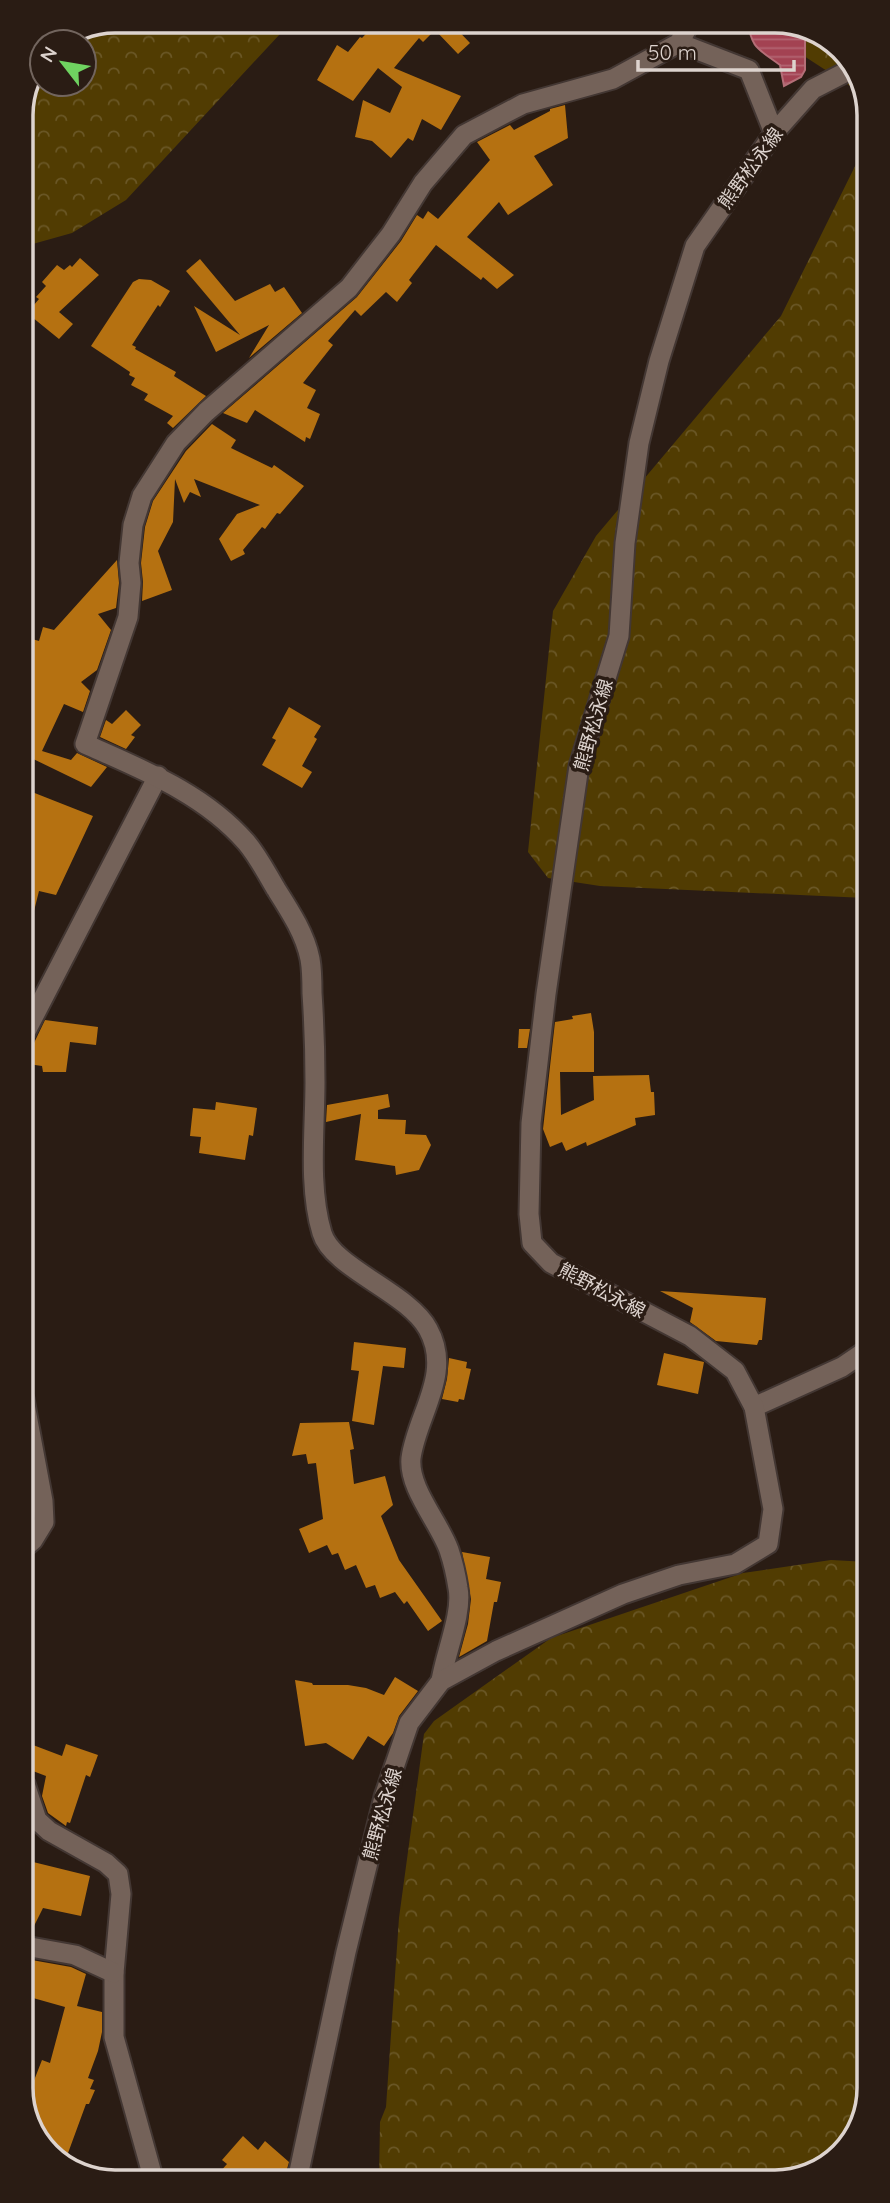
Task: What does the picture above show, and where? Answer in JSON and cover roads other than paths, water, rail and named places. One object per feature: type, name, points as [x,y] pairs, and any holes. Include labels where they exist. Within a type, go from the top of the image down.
[{"type":"street","points":[[441,1681],[455,1625],[459,1591],[448,1549],[415,1483],[411,1460],[418,1428],[428,1409],[435,1377],[437,1348],[427,1326],[402,1300],[342,1260],[323,1237],[315,1200],[315,1037],[310,958],[296,920],[247,843],[210,807],[158,776],[85,744],[128,617],[133,525],[142,496],[176,443],[206,412],[349,288],[391,234],[423,183],[464,135],[523,104],[613,79],[679,43],[684,33]]},
{"type":"street","points":[[679,43],[749,71],[774,132]]},
{"type":"street","name":"熊野松永線","points":[[299,2170],[346,1952],[384,1797],[410,1723],[441,1681],[496,1651],[623,1594],[679,1575],[735,1564],[768,1544],[773,1509],[754,1407],[735,1371],[690,1336],[551,1263],[532,1243],[529,1201],[531,1123],[546,994],[579,766],[619,636],[625,543],[639,443],[659,360],[695,246],[774,132],[813,89],[845,73]]},
{"type":"street","points":[[33,1018],[158,776]]},
{"type":"street","points":[[754,1407],[842,1367],[857,1357]]},
{"type":"street","points":[[33,1447],[44,1522],[33,1540]]},
{"type":"street","points":[[33,1808],[37,1820],[48,1831],[106,1863],[118,1874],[121,1894],[114,1973],[114,2037],[151,2170]]},
{"type":"street","points":[[33,1947],[75,1955],[114,1973]]}]
